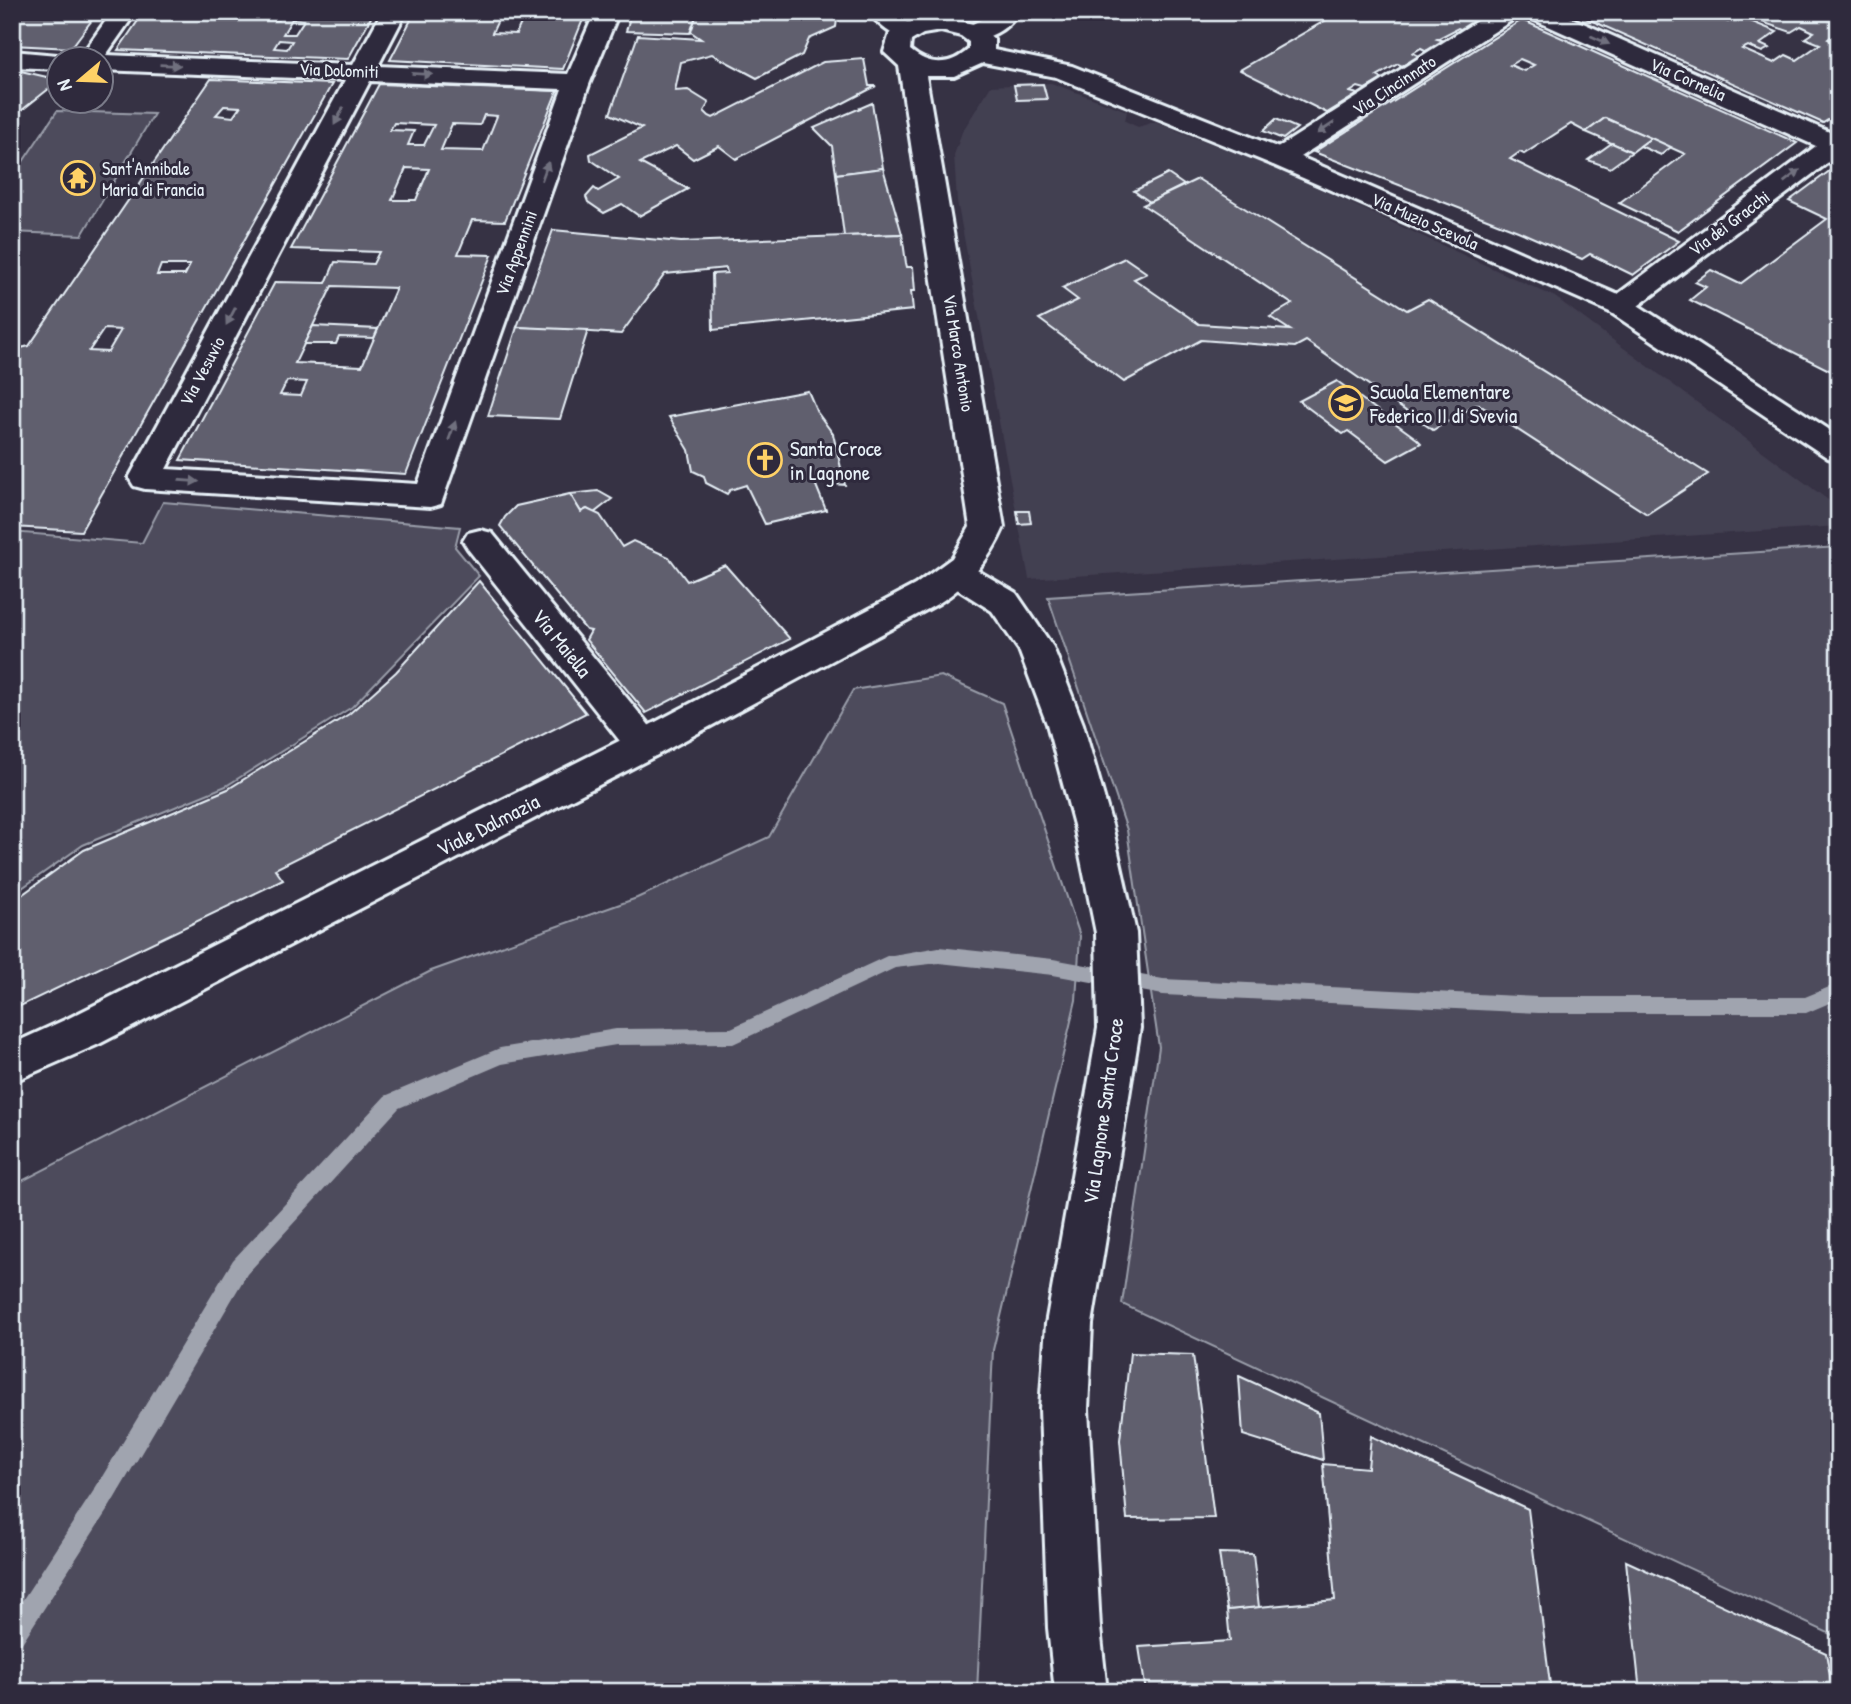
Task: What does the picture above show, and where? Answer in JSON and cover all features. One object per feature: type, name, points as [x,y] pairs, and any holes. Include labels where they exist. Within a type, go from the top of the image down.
[{"type":"street","points":[[100,46],[124,12]]},
{"type":"street","name":"Via Vesuvio","points":[[394,12],[145,478],[430,496]]},
{"type":"street","name":"Via Appennini","points":[[430,496],[577,82],[607,12]]},
{"type":"street","points":[[881,12],[906,32]]},
{"type":"street","points":[[911,64],[924,68],[954,69],[974,61],[977,44],[1007,12]]},
{"type":"street","name":"Via Cincinnato","points":[[1280,158],[1508,12]]},
{"type":"street","name":"Via Cornelia","points":[[1537,12],[1837,144]]},
{"type":"street","name":"Via Muzio Scevola","points":[[906,32],[941,24],[953,25],[977,44],[1063,71],[1280,158],[1620,306],[1836,447]]},
{"type":"street","name":"Via Marco Antonio","points":[[906,32],[899,38],[897,52],[911,64],[986,527],[977,552],[958,574]]},
{"type":"street","points":[[12,59],[46,60]]},
{"type":"street","name":"Via Dolomiti","points":[[116,62],[577,82]]},
{"type":"street","points":[[922,123],[954,69]]},
{"type":"street","name":"Via dei Gracchi","points":[[1620,306],[1837,144]]},
{"type":"street","name":"Via Maiella","points":[[480,541],[644,745]]},
{"type":"street","name":"Viale Dalmazia","points":[[12,1064],[83,1031],[644,745],[927,594],[958,574]]},
{"type":"street","name":"Via Lagnone Santa Croce","points":[[958,574],[1004,602],[1035,647],[1068,736],[1093,825],[1116,933],[1119,1028],[1069,1324],[1064,1409],[1074,1628],[1081,1692]]},
{"type":"shaded area","name":"Scuola Elementare Federico II di Svevia","points":[[1051,83],[1127,111],[1125,121],[1138,127],[1154,122],[1267,165],[1555,297],[1839,508],[1839,526],[1029,579],[957,201],[954,155],[962,132],[991,86]]},
{"type":"shaded area","points":[[154,114],[82,235],[12,232],[12,178],[54,116]]},
{"type":"shaded area","points":[[163,502],[460,527],[455,547],[479,576],[352,707],[226,786],[83,845],[12,895],[12,532],[142,543]]},
{"type":"shaded area","points":[[1839,547],[1839,1638],[1122,1304],[1159,1047],[1127,830],[1048,597]]},
{"type":"shaded area","points":[[941,676],[1002,703],[1080,936],[1076,1000],[993,1350],[977,1692],[12,1692],[12,1186],[431,971],[637,898],[769,837],[853,690]]},
{"type":"building","points":[[12,12],[98,12],[72,46],[12,45]]},
{"type":"building","points":[[144,12],[230,12],[228,16],[240,16],[242,12],[260,12],[256,19],[278,20],[281,14],[374,12],[348,59],[118,50]],"holes":[[[292,19],[304,20],[295,34],[283,34]],[[279,40],[292,41],[287,49],[274,48]]]},
{"type":"building","points":[[415,12],[487,12],[484,17],[498,18],[501,12],[586,12],[563,69],[390,60]],"holes":[[[499,18],[523,19],[516,34],[492,33]]]},
{"type":"building","points":[[710,12],[838,12],[836,27],[809,39],[802,55],[757,78],[712,54],[681,62],[675,91],[688,90],[709,103],[704,111],[713,118],[823,62],[864,59],[869,86],[876,86],[736,159],[719,146],[693,159],[676,146],[640,163],[688,189],[639,216],[622,204],[604,213],[588,202],[586,197],[594,188],[598,191],[619,179],[591,160],[590,154],[642,128],[610,114],[638,35],[701,39],[691,32],[696,16]]},
{"type":"building","points":[[1340,12],[1490,12],[1474,17],[1480,19],[1463,30],[1458,28],[1437,39],[1445,41],[1427,51],[1421,48],[1413,53],[1421,57],[1402,66],[1398,64],[1377,76],[1383,79],[1365,89],[1358,87],[1350,92],[1358,94],[1327,113],[1240,70]]},
{"type":"building","points":[[1572,12],[1704,12],[1728,22],[1738,16],[1777,32],[1760,44],[1769,48],[1762,52],[1748,46],[1742,49],[1774,63],[1786,55],[1797,60],[1820,44],[1805,38],[1814,32],[1801,26],[1791,32],[1756,20],[1767,12],[1839,12],[1839,31],[1828,39],[1839,44],[1839,113],[1823,123]]},
{"type":"building","points":[[631,14],[696,16],[690,33],[626,31]]},
{"type":"building","points":[[1522,20],[1797,143],[1678,231],[1619,203],[1685,154],[1605,118],[1586,132],[1571,124],[1524,154],[1520,152],[1510,159],[1679,241],[1633,275],[1590,254],[1582,259],[1518,231],[1314,152]],"holes":[[[1520,59],[1534,65],[1524,71],[1510,65]]]},
{"type":"building","points":[[12,69],[46,77],[46,91],[12,118]]},
{"type":"building","points":[[211,79],[332,84],[81,531],[12,527],[12,350],[29,346]],"holes":[[[224,106],[240,107],[233,117],[216,115]],[[161,265],[190,265],[185,275],[157,275]],[[104,329],[121,330],[108,352],[89,351]]]},
{"type":"building","points":[[379,84],[557,91],[505,221],[472,220],[458,254],[492,255],[406,474],[180,460],[275,282],[326,283],[335,262],[373,264],[379,252],[291,249]],"holes":[[[484,115],[497,116],[483,151],[441,150],[452,124],[480,125]],[[394,123],[434,125],[424,145],[408,145],[414,131],[390,130]],[[406,168],[429,169],[416,200],[392,200]],[[332,286],[396,288],[362,366],[295,363]],[[287,381],[307,382],[301,396],[280,395]]]},
{"type":"building","points":[[1043,84],[1047,99],[1017,100],[1014,85]]},
{"type":"building","points":[[872,103],[883,168],[836,174],[832,146],[814,128]]},
{"type":"building","points":[[1605,118],[1651,138],[1632,152],[1586,132]]},
{"type":"building","points":[[1276,119],[1297,128],[1283,139],[1263,131]]},
{"type":"building","points":[[1651,138],[1671,147],[1661,155],[1640,146]]},
{"type":"building","points":[[1612,143],[1632,152],[1610,168],[1588,160]]},
{"type":"building","points":[[1839,164],[1839,369],[1835,373],[1690,300],[1706,287],[1695,282],[1711,270],[1740,284],[1827,219],[1789,201]]},
{"type":"building","points":[[883,168],[902,234],[844,236],[836,174]]},
{"type":"building","points":[[1168,174],[1184,185],[1150,202],[1134,191]]},
{"type":"building","points":[[1198,179],[1407,310],[1428,299],[1708,474],[1647,514],[1478,404],[1433,430],[1306,341],[1295,347],[1201,340],[1124,382],[1039,319],[1078,300],[1062,288],[1125,258],[1147,273],[1134,279],[1199,324],[1290,330],[1270,317],[1292,304],[1143,205]]},
{"type":"building","points":[[553,230],[681,242],[902,234],[907,267],[913,267],[913,310],[713,330],[712,274],[727,273],[726,268],[665,274],[621,334],[517,327]]},
{"type":"building","points":[[313,326],[378,329],[374,338],[339,337],[336,344],[304,344]]},
{"type":"building","points":[[517,327],[588,330],[560,419],[488,416]]},
{"type":"building","points":[[1337,381],[1421,443],[1388,461],[1348,431],[1343,434],[1299,401]]},
{"type":"building","name":"Santa Croce in Lagnone","points":[[808,391],[817,412],[833,434],[845,485],[815,483],[826,510],[765,524],[746,485],[730,490],[727,494],[706,483],[704,476],[693,471],[689,450],[669,417]]},
{"type":"building","points":[[598,491],[612,499],[594,513],[587,509],[581,512],[570,494]]},
{"type":"building","points":[[570,494],[581,512],[587,509],[600,515],[622,547],[633,541],[669,557],[687,581],[725,565],[790,639],[646,713],[586,640],[591,631],[586,630],[500,526],[516,506]]},
{"type":"building","points":[[1017,511],[1029,511],[1031,523],[1019,524]]},
{"type":"building","points":[[479,581],[586,713],[275,869],[283,880],[12,1010],[12,902],[84,850],[228,789],[349,714],[396,672]]},
{"type":"building","points":[[1130,1353],[1193,1355],[1214,1518],[1127,1519],[1120,1440]]},
{"type":"building","points":[[1239,1376],[1319,1413],[1323,1460],[1243,1435]]},
{"type":"building","points":[[1371,1436],[1528,1509],[1551,1692],[1146,1692],[1139,1647],[1230,1641],[1227,1610],[1335,1600],[1323,1464],[1368,1468]]},
{"type":"building","points":[[1219,1553],[1253,1554],[1259,1607],[1227,1610]]},
{"type":"building","points":[[1626,1561],[1826,1653],[1833,1692],[1640,1692]]},
{"type":"waterway","points":[[12,1638],[102,1498],[240,1267],[392,1102],[500,1056],[616,1037],[733,1036],[893,961],[939,955],[1053,967],[1163,987],[1539,1005],[1806,1005],[1839,991]]},
{"type":"place","name":"Sant'Annibale Maria di Francia","points":[[78,178]]},
{"type":"place","name":"Scuola Elementare Federico II di Svevia","points":[[1346,403]]},
{"type":"place","name":"Santa Croce in Lagnone","points":[[765,460]]}]
